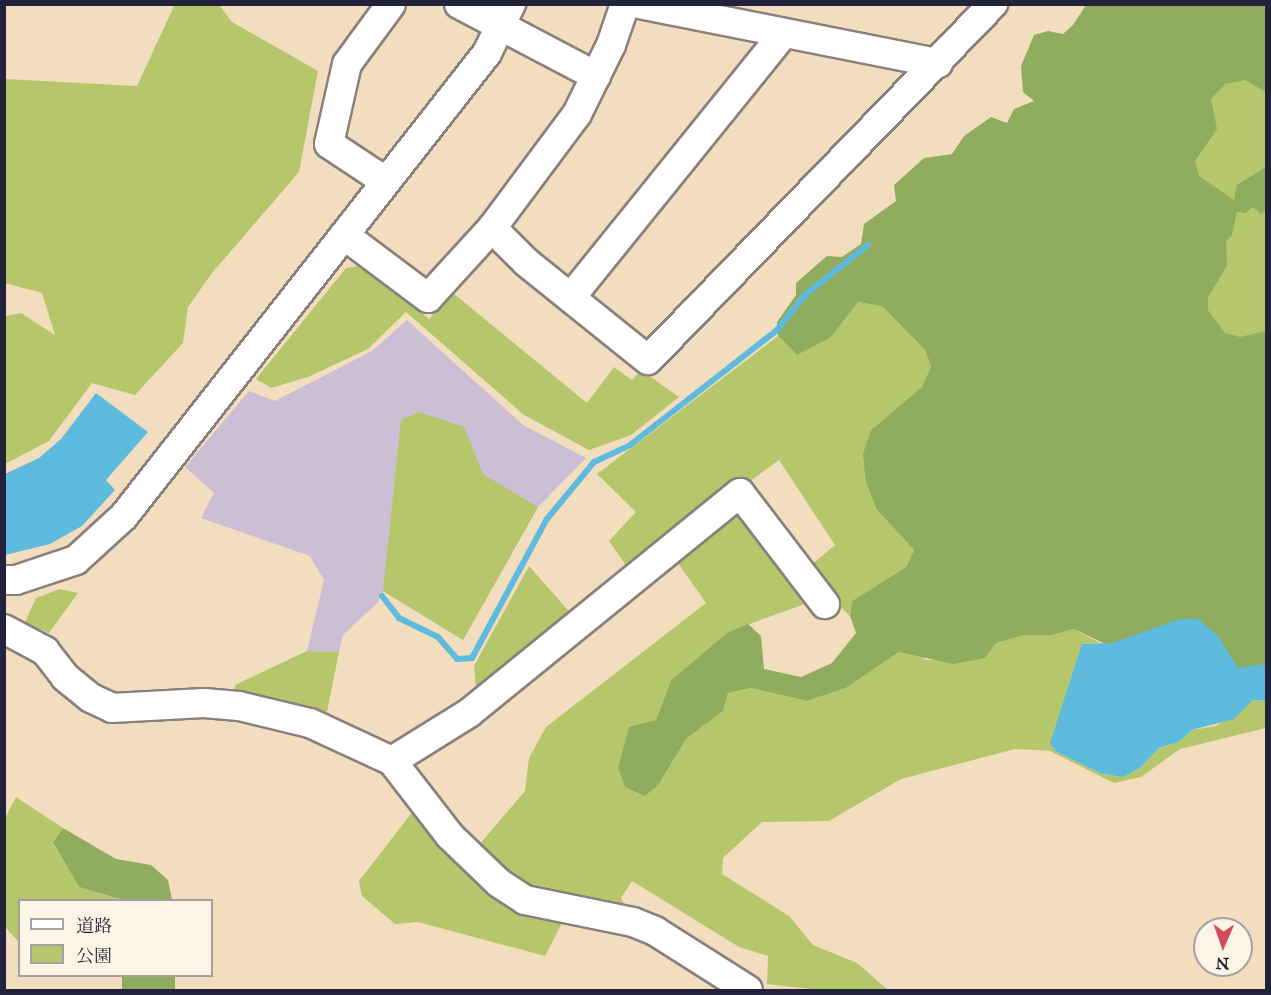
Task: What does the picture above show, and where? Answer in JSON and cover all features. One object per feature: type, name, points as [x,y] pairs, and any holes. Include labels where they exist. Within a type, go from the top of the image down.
[{"type":"street","points":[[385,181],[329,144],[346,63],[391,4]]},
{"type":"street","points":[[459,4],[506,15],[596,76]]},
{"type":"street","points":[[344,235],[428,298],[492,228],[577,114],[596,76],[625,4]]},
{"type":"street","points":[[639,4],[938,63]]},
{"type":"street","points":[[492,228],[648,360],[993,4]]},
{"type":"street","points":[[4,580],[16,580],[76,560],[124,516],[487,53],[506,15]]},
{"type":"street","points":[[571,297],[784,33]]},
{"type":"street","points":[[392,761],[469,713],[740,493],[825,604]]},
{"type":"street","points":[[4,629],[45,651],[65,677],[91,698],[112,708],[204,703],[239,706],[310,723],[392,761],[450,836],[499,883],[525,900],[633,922],[655,931],[712,971],[748,990]]},
{"type":"shaded area","points":[[407,320],[523,425],[586,458],[538,507],[463,640],[383,591],[378,602],[343,635],[339,652],[307,651],[324,580],[310,556],[201,518],[214,493],[185,467],[249,391],[275,401],[372,351]]},
{"type":"green space","points":[[175,4],[219,5],[232,22],[318,71],[299,172],[212,273],[188,307],[183,343],[135,395],[92,383],[49,441],[5,464],[5,316],[21,313],[55,335],[42,293],[5,283],[5,79],[137,86]]},
{"type":"green space","points":[[1086,5],[1266,5],[1266,92],[1245,80],[1225,84],[1211,99],[1217,129],[1195,161],[1199,176],[1234,200],[1237,185],[1266,167],[1266,210],[1261,214],[1253,207],[1246,213],[1237,212],[1232,235],[1226,242],[1227,266],[1208,297],[1208,310],[1225,333],[1240,337],[1266,331],[1266,675],[1122,652],[1074,629],[1052,635],[1025,635],[996,643],[985,658],[953,664],[899,652],[846,688],[807,701],[751,688],[728,693],[723,711],[686,739],[659,784],[645,796],[625,787],[618,768],[629,727],[656,720],[671,680],[728,632],[748,624],[761,636],[764,669],[801,677],[832,663],[856,633],[850,616],[852,601],[906,567],[914,550],[877,510],[866,482],[863,454],[871,430],[922,387],[931,366],[925,350],[882,306],[858,302],[830,338],[797,355],[778,336],[777,322],[796,295],[796,283],[827,256],[842,257],[861,244],[864,224],[896,201],[894,185],[924,158],[952,154],[964,136],[991,117],[1007,123],[1014,109],[1034,101],[1023,92],[1021,66],[1034,35],[1048,31],[1063,34],[1073,25]]},
{"type":"green space","points":[[1266,5],[1266,519],[1139,191]]},
{"type":"green space","points":[[365,265],[429,319],[453,293],[587,403],[614,367],[632,380],[641,370],[679,397],[631,435],[589,450],[524,415],[406,312],[368,349],[308,377],[271,388],[256,379],[346,268]]},
{"type":"green space","points":[[857,302],[882,305],[925,350],[931,366],[922,387],[871,430],[877,510],[914,550],[906,567],[852,601],[850,616],[835,602],[811,565],[835,545],[779,460],[629,570],[609,541],[636,512],[597,474],[778,336],[797,355],[830,338]]},
{"type":"green space","points":[[419,412],[464,427],[483,474],[538,507],[463,640],[383,591],[401,420]]},
{"type":"green space","points":[[738,506],[813,601],[728,632],[671,680],[656,720],[659,784],[686,739],[723,711],[728,693],[751,688],[807,701],[846,688],[899,652],[915,652],[926,660],[985,658],[996,643],[1025,635],[1052,635],[1074,629],[1100,643],[1082,644],[1055,751],[1102,774],[1123,777],[1140,768],[1159,748],[1179,742],[1192,730],[1216,726],[1253,700],[1266,701],[1266,728],[1180,749],[1141,777],[1114,783],[1050,751],[1015,749],[901,779],[829,821],[762,822],[723,858],[722,874],[789,916],[813,945],[857,963],[888,990],[818,990],[767,984],[768,956],[739,947],[632,881],[621,898],[627,909],[514,884],[478,846],[525,791],[529,758],[546,727],[706,603],[675,559]]},
{"type":"green space","points":[[529,566],[574,617],[477,698],[474,666]]},
{"type":"green space","points":[[60,589],[78,593],[49,633],[25,622],[36,598]]},
{"type":"green space","points":[[307,651],[339,652],[326,717],[236,698],[235,685]]},
{"type":"green space","points":[[16,797],[63,828],[53,844],[79,887],[120,899],[18,899],[18,941],[5,927],[4,820]]},
{"type":"green space","points":[[417,806],[564,919],[545,956],[418,922],[395,924],[362,896],[359,881]]},
{"type":"green space","points":[[63,828],[116,859],[151,865],[168,880],[172,899],[120,899],[79,887],[53,843]]},
{"type":"green space","points":[[122,977],[175,977],[175,990],[122,990]]},
{"type":"water","points":[[96,393],[148,432],[106,480],[115,490],[82,526],[50,544],[5,555],[5,474],[39,458],[61,439]]},
{"type":"water","points":[[1180,619],[1198,619],[1218,636],[1238,668],[1266,664],[1266,701],[1253,700],[1234,719],[1192,730],[1179,742],[1159,748],[1140,768],[1123,777],[1102,774],[1055,751],[1050,743],[1082,644],[1112,643]]},
{"type":"waterway","points":[[382,596],[399,618],[438,637],[457,659],[472,658],[547,519],[594,462],[630,445],[776,331],[806,294],[868,245]]}]
